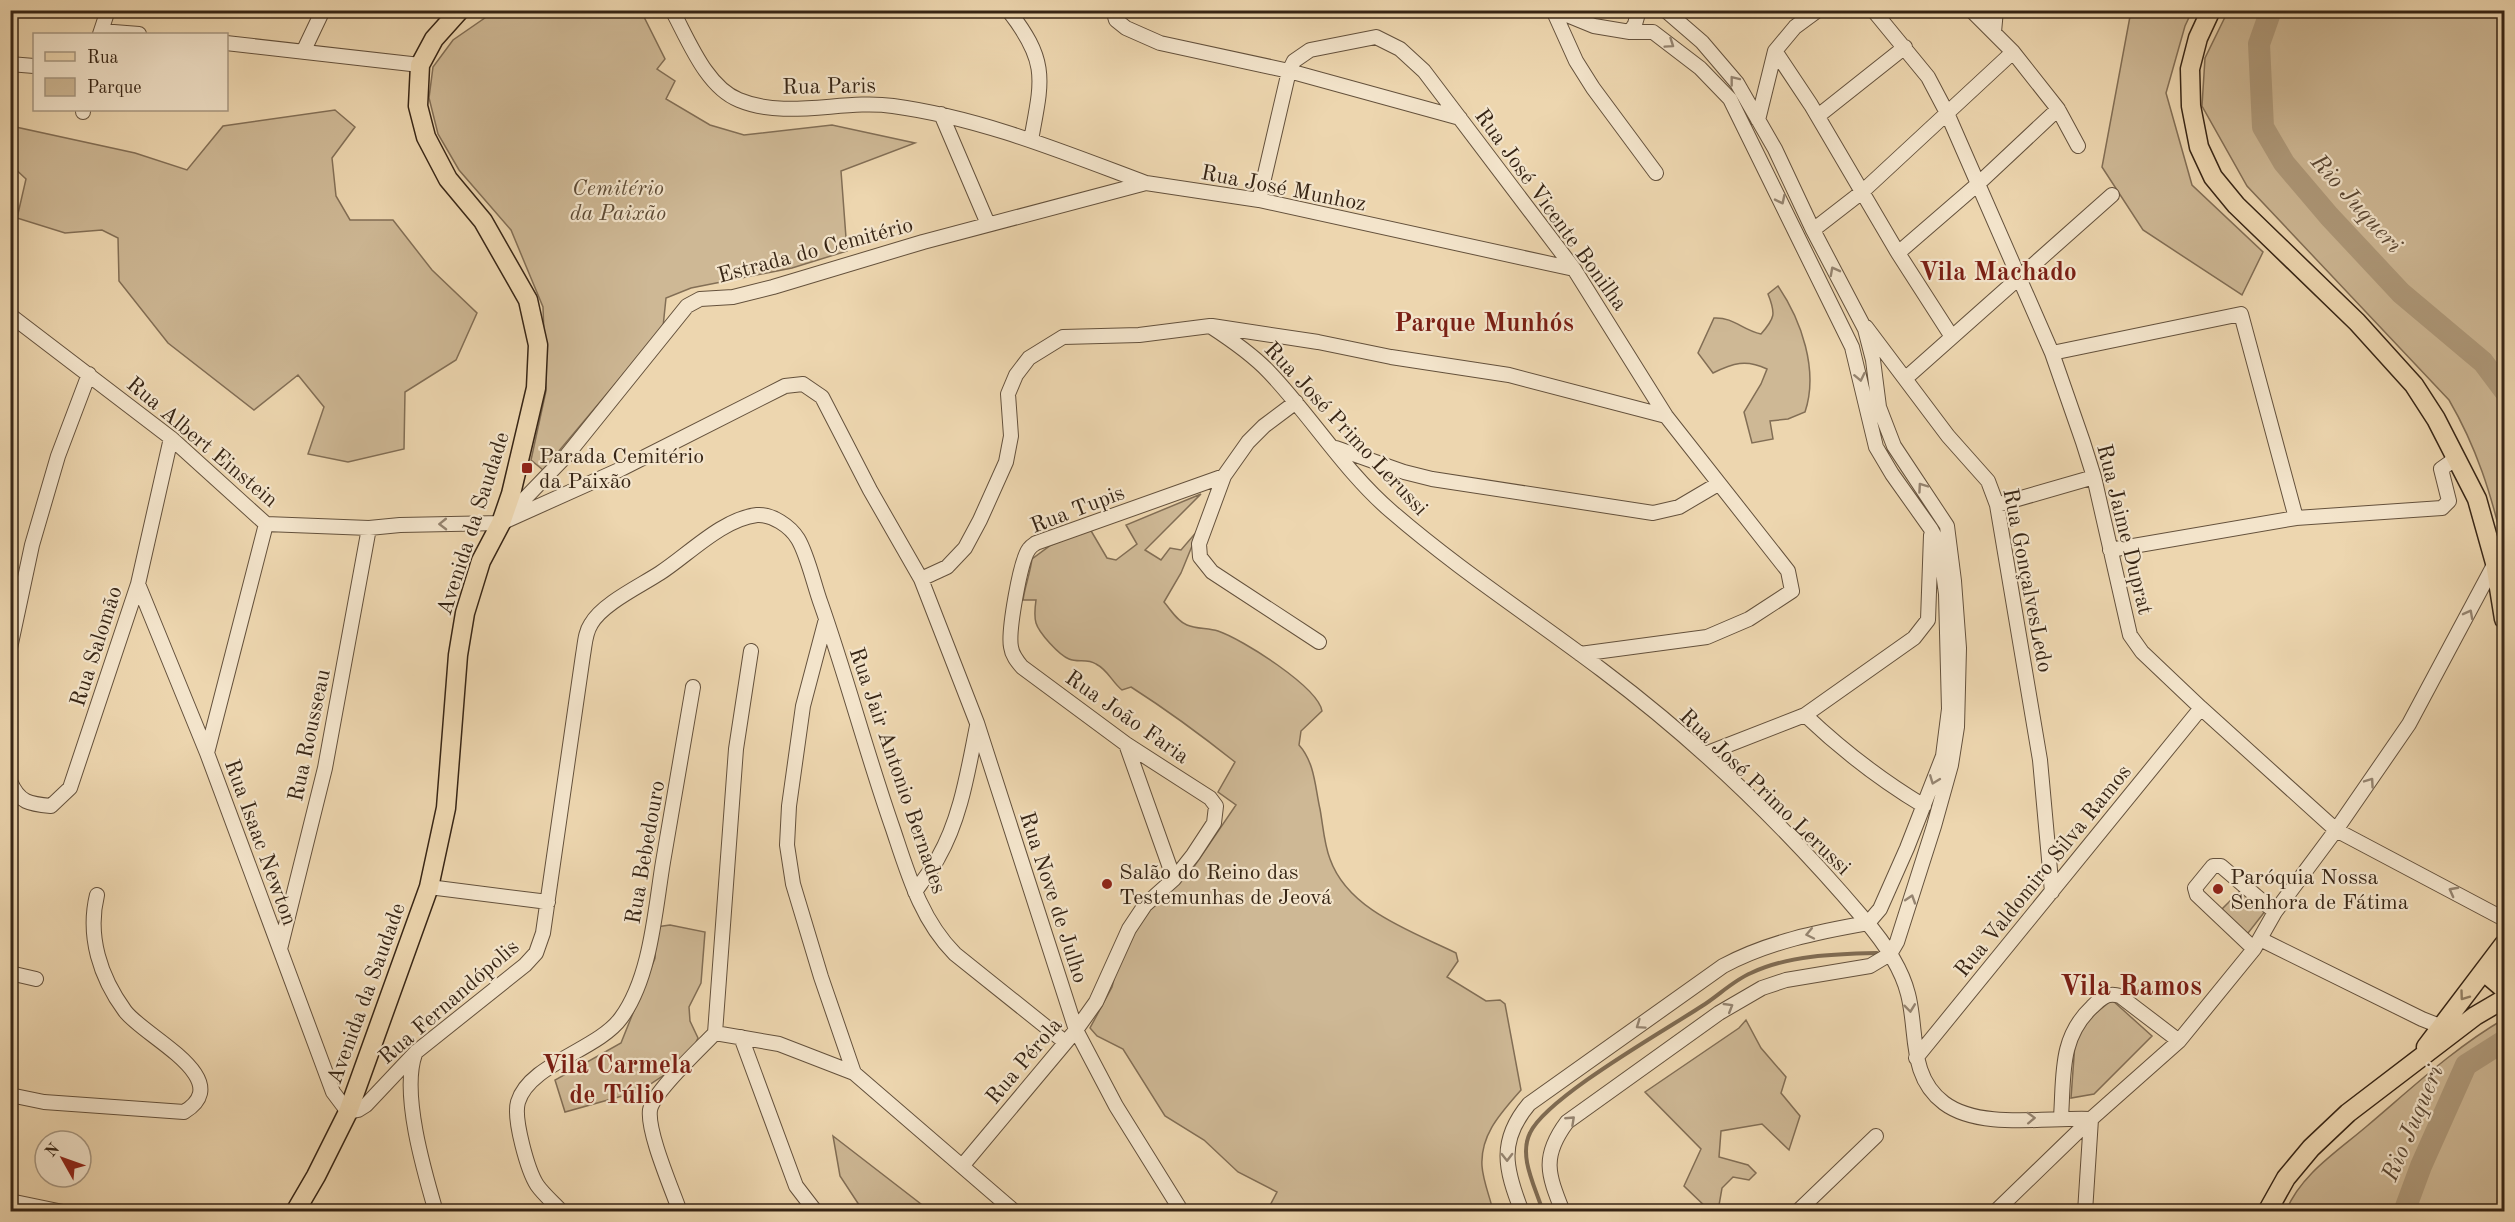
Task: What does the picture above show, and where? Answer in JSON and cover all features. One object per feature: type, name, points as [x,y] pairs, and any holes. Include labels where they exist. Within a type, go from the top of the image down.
[{"type":"main road","name":"Avenida da Saudade","points":[[295,1212],[348,1112],[429,888],[446,808],[458,655],[465,613],[481,561],[501,523],[527,434],[536,388],[538,345],[528,300],[483,221],[448,179],[426,137],[418,106],[420,65],[434,39],[460,10]]},
{"type":"main road","points":[[2211,10],[2198,38],[2190,69],[2191,106],[2199,147],[2213,177],[2236,205],[2357,321],[2414,385],[2436,419],[2477,499],[2495,563],[2505,619]]},
{"type":"main road","points":[[2267,1212],[2286,1178],[2311,1148],[2348,1113],[2412,1065],[2448,1030],[2488,966],[2505,944]]},
{"type":"main road","points":[[2488,966],[2491,978],[2505,989]]},
{"type":"main road","points":[[2448,1030],[2505,999]]},
{"type":"street","points":[[100,33],[108,10]]},
{"type":"street","points":[[304,50],[323,10]]},
{"type":"street","name":"Rua Paris","points":[[672,10],[700,65],[736,100],[757,106],[786,108],[889,105],[941,114],[1030,140],[1146,183]]},
{"type":"street","points":[[1008,10],[1024,31],[1039,62],[1041,86],[1030,140]]},
{"type":"street","points":[[1522,1212],[1508,1170],[1506,1148],[1514,1126],[1529,1104],[1723,966],[1750,952],[1805,934],[1868,923],[1880,909],[1924,807],[1943,756],[1949,708],[1946,594],[1938,542],[1876,447],[1860,376],[1849,340],[1730,99],[1700,68],[1653,32],[1630,32],[1594,26],[1554,10]]},
{"type":"street","points":[[1554,10],[1576,61],[1593,88],[1656,173]]},
{"type":"street","points":[[1630,32],[1639,10]]},
{"type":"street","points":[[1563,1212],[1551,1179],[1550,1156],[1554,1139],[1574,1117],[1719,1013],[1762,988],[1786,981],[1870,966],[1890,954],[1897,942],[1934,826],[1952,765],[1957,727],[1959,648],[1947,526],[1894,446],[1879,407],[1873,360],[1863,324],[1813,230],[1774,149],[1737,83],[1702,42],[1665,10]]},
{"type":"street","points":[[1758,120],[1775,51],[1795,27],[1818,10]]},
{"type":"street","name":"Rua Jaime Duprat","points":[[1873,10],[1928,77],[1947,113],[2052,353],[2094,477],[2130,635],[2142,652],[2201,708],[2337,830],[2505,919]]},
{"type":"street","points":[[1971,10],[2013,52],[2058,109],[2078,146]]},
{"type":"street","points":[[1994,32],[1996,10]]},
{"type":"street","points":[[1115,15],[1126,28],[1160,43],[1289,71],[1460,118]]},
{"type":"street","name":"Rua José Vicente Bonilha","points":[[1289,71],[1294,61],[1311,50],[1376,37],[1400,48],[1414,59],[1574,269],[1666,416],[1788,571],[1792,591],[1749,619],[1707,637],[1580,654]]},
{"type":"street","points":[[228,43],[304,50],[420,65]]},
{"type":"street","points":[[1818,116],[1905,47]]},
{"type":"street","points":[[1775,51],[1818,116],[1898,253],[1952,337]]},
{"type":"street","points":[[1813,230],[1862,192],[2013,52]]},
{"type":"street","points":[[10,64],[33,66]]},
{"type":"street","points":[[1259,200],[1289,71]]},
{"type":"street","points":[[1898,253],[1979,183],[2058,109]]},
{"type":"street","points":[[941,114],[988,224]]},
{"type":"street","name":"Rua José Munhoz","points":[[988,224],[1146,183],[1259,200],[1574,269]]},
{"type":"street","points":[[1906,378],[2020,279],[2080,221],[2112,195]]},
{"type":"street","name":"Estrada do Cemitério","points":[[501,523],[567,455],[687,306],[700,299],[733,297],[773,287],[988,224]]},
{"type":"street","points":[[1835,310],[1836,304],[1841,299],[1847,300],[1852,305]]},
{"type":"street","points":[[2052,353],[2241,314],[2296,518]]},
{"type":"street","name":"Rua Albert Einstein","points":[[11,317],[171,438],[266,524],[369,528],[400,525],[501,523]]},
{"type":"street","points":[[1849,340],[1855,343],[1862,342],[1863,324]]},
{"type":"street","name":"Rua GonçalvesLedo","points":[[1863,324],[1948,436],[1988,481],[1997,505],[2040,760],[2052,892]]},
{"type":"street","points":[[501,523],[619,470],[785,386],[803,384],[822,397],[870,490],[921,579],[946,567],[965,548],[1006,462],[1011,436],[1008,394],[1016,375],[1029,358],[1063,337],[1139,335],[1209,326],[1306,340],[1391,357],[1509,375],[1666,416]]},
{"type":"street","name":"Rua José Primo Lerussi","points":[[1209,326],[1266,369],[1388,509],[1452,563],[1580,654],[1705,754],[1833,882],[1868,923],[1890,954],[1908,995],[1916,1058],[1926,1084],[1944,1103],[1968,1115],[1996,1120],[2091,1119]]},
{"type":"street","points":[[10,648],[32,545],[58,456],[89,374]]},
{"type":"street","points":[[1296,402],[1256,434],[1224,476],[1199,544],[1200,557],[1205,566],[1319,642]]},
{"type":"street","name":"Rua Salomão","points":[[10,781],[16,795],[32,805],[51,806],[70,788],[138,585],[171,438]]},
{"type":"street","points":[[1333,447],[1404,472],[1432,478],[1653,513],[1679,507],[1718,484]]},
{"type":"street","points":[[2110,550],[2296,518],[2442,508],[2450,501],[2441,468],[2456,459]]},
{"type":"street","name":"Rua Tupis","points":[[1022,667],[1014,657],[1010,646],[1012,620],[1028,549],[1036,543],[1224,476]]},
{"type":"street","points":[[1997,505],[2094,477]]},
{"type":"street","name":"Rua Jair Antonio Bernades","points":[[758,515],[772,518],[786,525],[799,540],[880,794],[915,892],[942,941],[1065,1042]]},
{"type":"street","name":"Rua Fernandópolis","points":[[348,1112],[366,1105],[416,1052],[525,965],[536,953],[543,933],[549,902],[585,645],[591,624],[601,612],[674,564],[720,529],[758,515]]},
{"type":"street","points":[[1705,754],[1805,715],[1914,638],[1928,620],[1931,529],[1943,519]]},
{"type":"street","points":[[207,753],[266,524]]},
{"type":"street","name":"Rua Rousseau","points":[[280,949],[325,768],[369,528]]},
{"type":"street","points":[[1995,1212],[2091,1119],[2179,1041],[2257,944],[2276,912],[2337,830],[2409,724],[2495,563]]},
{"type":"street","name":"Rua Nove de Julho","points":[[921,579],[977,723],[1076,1030],[1116,1106],[1182,1212]]},
{"type":"street","name":"Rua Isaac Newton","points":[[138,585],[207,753],[333,1092],[348,1112]]},
{"type":"street","points":[[826,619],[803,706],[789,806],[787,845],[793,884],[854,1073]]},
{"type":"street","points":[[680,1212],[652,1130],[650,1110],[657,1095],[715,1033],[736,749],[751,651]]},
{"type":"street","name":"Rua João Faria","points":[[1022,667],[1126,744],[1210,798]]},
{"type":"street","name":"Rua Bebedouro","points":[[562,1212],[537,1184],[517,1129],[517,1104],[525,1086],[558,1062],[592,1042],[621,1019],[635,991],[649,949],[693,687]]},
{"type":"street","name":"Rua Valdomiro Silva Ramos","points":[[1916,1058],[2201,708]]},
{"type":"street","points":[[1805,715],[1843,752],[1924,807]]},
{"type":"street","points":[[915,892],[938,858],[951,830],[964,791],[977,723]]},
{"type":"street","points":[[1126,744],[1174,879]]},
{"type":"street","name":"Rua Pérola","points":[[963,1165],[1076,1030],[1096,1002],[1129,929],[1145,905],[1174,879],[1214,823],[1216,806],[1210,798]]},
{"type":"street","points":[[2276,912],[2222,866],[2213,866],[2195,888],[2197,895],[2257,944],[2448,1030]]},
{"type":"street","points":[[429,888],[549,902]]},
{"type":"street","points":[[10,1095],[44,1102],[184,1112],[194,1106],[201,1094],[199,1079],[189,1064],[140,1027],[125,1012],[116,995],[97,958],[94,934],[97,895]]},
{"type":"street","points":[[10,973],[36,979]]},
{"type":"street","points":[[2061,1118],[2068,1040],[2074,1026],[2102,997],[2112,994],[2120,996],[2179,1041]]},
{"type":"street","points":[[715,1033],[779,1044],[854,1073],[1015,1212]]},
{"type":"street","points":[[741,1036],[796,1186],[816,1212]]},
{"type":"street","points":[[416,1052],[410,1066],[412,1112],[435,1211]]},
{"type":"street","points":[[2085,1212],[2091,1119]]},
{"type":"street","points":[[1797,1212],[1876,1136]]},
{"type":"street","points":[[10,1201],[56,1211]]},
{"type":"green space","name":"Cemitério da Paixão","points":[[495,11],[641,11],[665,59],[657,69],[675,81],[666,99],[710,125],[744,135],[832,125],[915,143],[841,171],[847,251],[792,268],[691,288],[666,298],[663,327],[543,470],[531,460],[546,391],[543,307],[511,230],[459,170],[438,134],[429,98],[433,67],[453,40]]},
{"type":"green space","points":[[2131,11],[2192,11],[2185,26],[2166,93],[2192,185],[2263,252],[2242,295],[2143,230],[2102,167]]},
{"type":"green space","points":[[2228,11],[2504,11],[2504,548],[2482,472],[2468,436],[2449,400],[2247,186],[2202,106],[2205,58]]},
{"type":"green space","points":[[335,110],[355,127],[332,158],[336,196],[350,220],[393,220],[432,270],[477,313],[456,360],[405,392],[404,449],[348,462],[308,454],[324,407],[298,375],[254,410],[168,343],[119,281],[118,238],[102,230],[65,233],[17,218],[26,179],[10,164],[11,126],[135,153],[187,170],[223,126]]},
{"type":"green space","points":[[1778,286],[1794,314],[1805,346],[1809,363],[1809,396],[1805,412],[1788,419],[1770,421],[1773,439],[1752,443],[1744,412],[1767,369],[1746,363],[1713,373],[1698,353],[1714,318],[1733,322],[1761,334],[1773,316],[1768,294]]},
{"type":"green space","points":[[1201,494],[1145,550],[1161,560],[1170,548],[1181,550],[1199,529],[1181,573],[1164,602],[1183,623],[1218,631],[1278,665],[1294,677],[1317,701],[1322,711],[1301,731],[1299,745],[1311,767],[1326,847],[1339,877],[1351,892],[1383,917],[1456,953],[1458,961],[1447,977],[1486,1001],[1500,1000],[1505,1004],[1521,1090],[1494,1124],[1488,1134],[1482,1154],[1485,1183],[1493,1211],[1267,1211],[1277,1192],[1238,1172],[1204,1140],[1165,1116],[1123,1049],[1097,1036],[1090,1028],[1112,987],[1121,951],[1150,910],[1189,874],[1236,805],[1218,792],[1235,762],[1184,723],[1131,687],[1122,690],[1107,673],[1093,662],[1076,661],[1060,653],[1045,638],[1036,623],[1036,600],[1023,600],[1024,595],[1032,559],[1051,545],[1090,529],[1107,558],[1116,560],[1137,544],[1126,525]]},
{"type":"green space","points":[[2242,889],[2266,910],[2245,937],[2219,912]]},
{"type":"green space","points":[[670,925],[705,932],[701,983],[689,1007],[690,1021],[698,1038],[688,1059],[640,1091],[565,1112],[555,1080],[621,1043],[655,958],[656,927]]},
{"type":"green space","points":[[2112,1000],[2152,1036],[2094,1094],[2071,1098],[2076,1029]]},
{"type":"green space","points":[[2504,1019],[2504,1211],[2286,1211],[2301,1186],[2321,1164],[2451,1056]]},
{"type":"green space","points":[[1746,1020],[1761,1048],[1786,1077],[1781,1093],[1800,1116],[1789,1150],[1762,1124],[1721,1131],[1719,1157],[1748,1165],[1756,1173],[1749,1180],[1733,1177],[1722,1188],[1718,1211],[1710,1211],[1684,1186],[1701,1149],[1645,1092],[1739,1028]]},
{"type":"green space","points":[[833,1136],[930,1211],[863,1211],[840,1176]]},
{"type":"waterway","name":"Rio Juqueri","points":[[2271,10],[2259,44],[2263,127],[2284,163],[2329,216],[2401,293],[2483,362],[2504,390]]},
{"type":"waterway","points":[[1543,1212],[1529,1172],[1527,1142],[1530,1133],[1541,1118],[1559,1101],[1608,1065],[1751,973],[1796,959],[1877,953]]},
{"type":"waterway","name":"Rio Juqueri","points":[[2404,1212],[2421,1166],[2466,1065],[2504,1041]]},
{"type":"place","name":"Parada Cemitério da Paixão","points":[[527,468]]},
{"type":"place","name":"Salão do Reino das Testemunhas de Jeová","points":[[1107,884]]},
{"type":"place","name":"Paróquia Nossa Senhora de Fátima","points":[[2218,889]]},
{"type":"district","name":"Vila Machado","points":[[1998,271]]},
{"type":"district","name":"Parque Munhós","points":[[1484,322]]},
{"type":"district","name":"Vila Ramos","points":[[2131,985]]},
{"type":"district","name":"Vila Carmela de Túlio","points":[[617,1079]]}]
